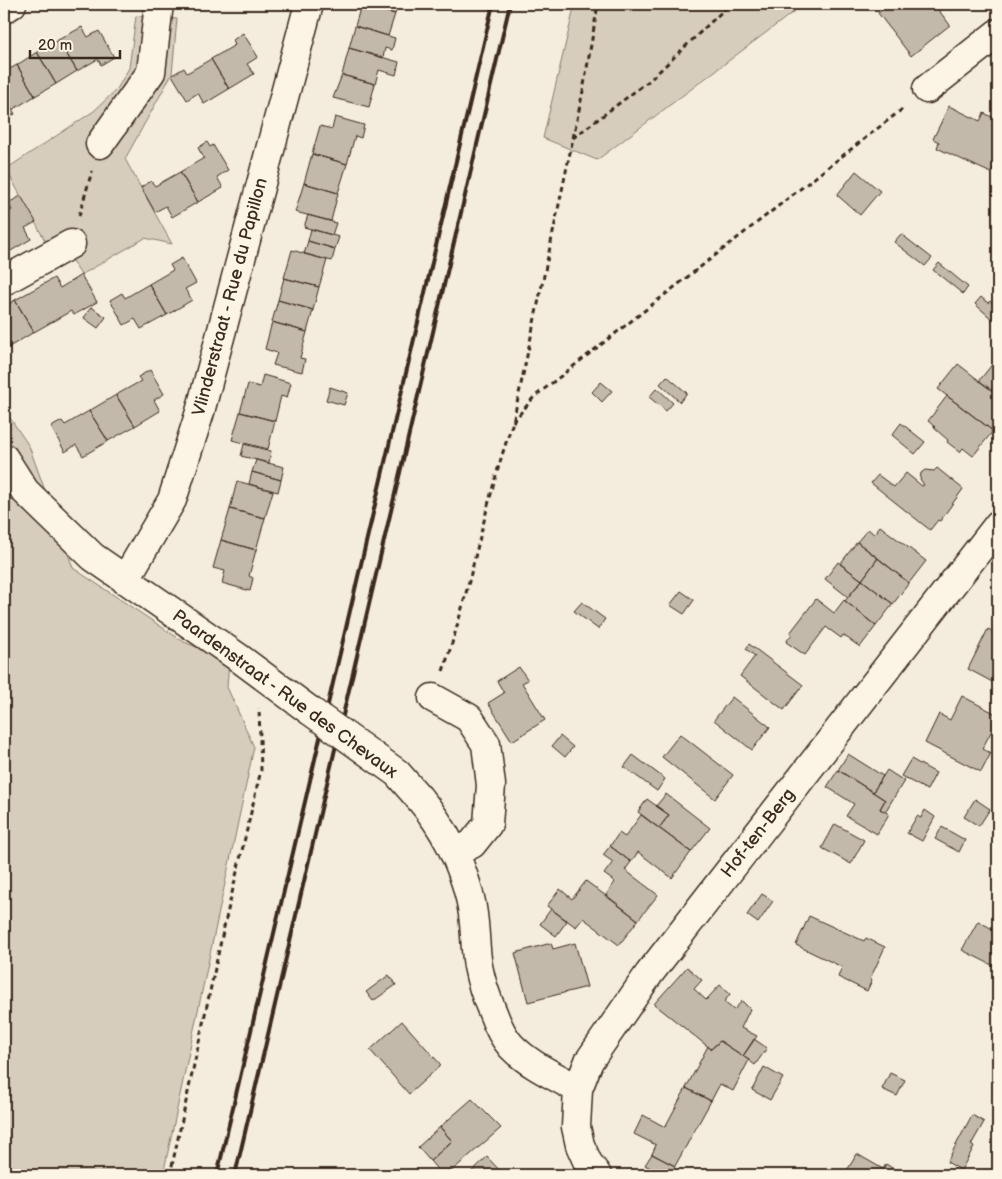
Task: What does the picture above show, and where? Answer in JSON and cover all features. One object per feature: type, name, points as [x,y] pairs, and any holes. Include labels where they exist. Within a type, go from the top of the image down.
[{"type":"street","points":[[4,8],[12,4]]},
{"type":"street","points":[[100,144],[151,72],[159,4]]},
{"type":"street","name":"Vlinderstraat - Rue du Papillon","points":[[125,580],[172,500],[200,412],[301,5]]},
{"type":"street","points":[[927,89],[998,34]]},
{"type":"street","points":[[4,281],[70,244]]},
{"type":"street","name":"Paardenstraat - Rue des Chevaux","points":[[4,458],[25,491],[93,556],[397,772],[432,813],[454,853],[470,898],[478,965],[484,991],[498,1025],[509,1044],[520,1055],[578,1089]]},
{"type":"street","name":"Hof-ten-Berg","points":[[586,1171],[576,1127],[578,1089],[589,1061],[649,974],[998,525]]},
{"type":"street","points":[[433,698],[469,718],[486,744],[491,785],[488,824],[472,844],[454,853]]},
{"type":"path","points":[[433,698],[445,665],[502,452],[513,422],[583,91],[598,4]]},
{"type":"path","points":[[573,138],[650,80],[730,4]]},
{"type":"path","points":[[513,422],[534,397],[927,89]]},
{"type":"path","points":[[70,244],[100,144]]},
{"type":"path","points":[[170,1175],[224,927],[261,770],[258,700]]},
{"type":"shaded area","points":[[575,4],[804,4],[597,160],[543,138]]},
{"type":"shaded area","points":[[136,16],[177,19],[172,74],[125,159],[172,244],[145,238],[81,275],[59,240],[48,246],[6,169],[94,111],[117,89],[129,68]]},
{"type":"shaded area","points":[[4,409],[29,446],[73,568],[184,642],[229,660],[227,687],[254,747],[163,1175],[4,1175]]},
{"type":"building","points":[[361,4],[397,4],[395,14]]},
{"type":"building","points":[[890,4],[934,4],[950,25],[911,56],[878,13]]},
{"type":"building","points":[[361,5],[395,14],[388,36],[355,26]]},
{"type":"building","points":[[355,26],[395,38],[392,50],[385,48],[383,58],[349,48]]},
{"type":"building","points":[[82,27],[88,37],[99,31],[114,57],[101,65],[98,59],[77,71],[58,40]]},
{"type":"building","points":[[243,33],[258,57],[247,64],[254,74],[229,89],[211,59],[235,45],[233,40]]},
{"type":"building","points":[[58,40],[77,71],[56,84],[37,52]]},
{"type":"building","points":[[349,48],[399,62],[396,75],[379,70],[375,84],[342,75]]},
{"type":"building","points":[[37,52],[56,84],[35,96],[17,65]]},
{"type":"building","points":[[211,59],[229,89],[204,104],[198,93],[187,100],[172,75],[184,68],[187,73]]},
{"type":"building","points":[[17,65],[35,96],[12,110],[4,95],[4,72]]},
{"type":"building","points":[[342,75],[375,84],[369,107],[333,98]]},
{"type":"building","points":[[4,95],[15,114],[4,120]]},
{"type":"building","points":[[949,106],[980,121],[984,113],[998,120],[998,168],[994,166],[991,173],[937,148],[939,142],[933,139]]},
{"type":"building","points":[[335,117],[364,125],[361,138],[355,136],[347,164],[312,154],[320,126],[332,129]]},
{"type":"building","points":[[207,142],[210,147],[213,145],[228,170],[217,177],[223,188],[198,202],[180,172],[204,158],[198,148]]},
{"type":"building","points":[[312,154],[347,164],[338,193],[304,183]]},
{"type":"building","points":[[856,171],[880,191],[860,215],[837,195]]},
{"type":"building","points":[[180,172],[198,202],[172,217],[166,206],[155,212],[141,187],[151,181],[155,186]]},
{"type":"building","points":[[304,183],[338,193],[331,221],[295,212]]},
{"type":"building","points":[[21,196],[36,222],[25,228],[31,239],[4,255],[4,215],[12,210],[8,203]]},
{"type":"building","points":[[308,215],[336,223],[332,235],[304,227]]},
{"type":"building","points":[[311,229],[339,237],[335,249],[308,241]]},
{"type":"building","points":[[901,234],[932,258],[925,266],[894,242]]},
{"type":"building","points":[[308,241],[335,249],[332,261],[304,254]]},
{"type":"building","points":[[292,250],[327,260],[319,287],[284,278]]},
{"type":"building","points":[[182,258],[196,283],[185,289],[192,300],[167,315],[149,284],[173,270],[170,265]]},
{"type":"building","points":[[939,263],[968,287],[963,294],[933,270]]},
{"type":"building","points":[[81,275],[97,302],[74,315],[71,311],[34,332],[15,300],[54,278],[60,288]]},
{"type":"building","points":[[284,278],[319,287],[313,310],[278,300]]},
{"type":"building","points":[[149,284],[167,315],[141,329],[135,319],[124,325],[110,300],[122,293],[125,298]]},
{"type":"building","points":[[981,297],[988,303],[990,301],[998,308],[998,314],[993,320],[975,304]]},
{"type":"building","points":[[15,300],[34,332],[4,350],[4,307]]},
{"type":"building","points":[[278,300],[313,310],[307,332],[272,322]]},
{"type":"building","points":[[91,307],[106,317],[98,328],[84,318]]},
{"type":"building","points":[[272,322],[307,332],[300,358],[305,359],[302,372],[273,365],[277,353],[265,349]]},
{"type":"building","points":[[998,357],[998,395],[979,381]]},
{"type":"building","points":[[958,364],[998,395],[998,424],[993,431],[938,389]]},
{"type":"building","points":[[150,370],[164,394],[154,400],[160,411],[135,426],[116,395],[141,381],[138,377]]},
{"type":"building","points":[[263,375],[291,383],[287,398],[281,396],[275,421],[240,412],[248,384],[260,387]]},
{"type":"building","points":[[667,376],[687,393],[680,402],[660,384]]},
{"type":"building","points":[[601,382],[612,391],[602,402],[592,392]]},
{"type":"building","points":[[330,387],[348,393],[344,405],[326,400]]},
{"type":"building","points":[[657,388],[673,403],[666,411],[649,397]]},
{"type":"building","points":[[116,395],[135,426],[108,441],[89,411]]},
{"type":"building","points":[[947,396],[993,431],[973,456],[963,448],[960,452],[947,442],[948,440],[928,421]]},
{"type":"building","points":[[89,411],[108,441],[83,456],[76,445],[65,452],[51,427],[62,421],[65,425]]},
{"type":"building","points":[[240,412],[275,421],[268,449],[232,440]]},
{"type":"building","points":[[901,423],[925,442],[915,454],[892,435]]},
{"type":"building","points":[[244,444],[271,451],[269,463],[241,456]]},
{"type":"building","points":[[256,460],[284,467],[281,480],[252,472]]},
{"type":"building","points":[[937,468],[963,489],[940,521],[938,520],[930,530],[871,483],[878,475],[894,487],[906,473],[922,486],[924,485],[920,479],[921,473],[925,470],[934,471]]},
{"type":"building","points":[[252,472],[281,480],[278,492],[249,484]]},
{"type":"building","points":[[237,481],[273,491],[265,518],[230,509]]},
{"type":"building","points":[[230,509],[265,518],[256,550],[221,540]]},
{"type":"building","points":[[880,526],[926,561],[909,583],[857,542],[868,529],[874,534]]},
{"type":"building","points":[[221,540],[256,550],[249,576],[253,578],[250,591],[222,583],[225,571],[213,568]]},
{"type":"building","points":[[857,542],[878,558],[862,580],[840,564]]},
{"type":"building","points":[[878,558],[909,583],[893,604],[862,580]]},
{"type":"building","points":[[838,562],[862,580],[848,597],[825,579]]},
{"type":"building","points":[[862,580],[893,604],[876,626],[845,601]]},
{"type":"building","points":[[681,591],[694,600],[684,614],[670,605]]},
{"type":"building","points":[[816,599],[834,613],[844,600],[876,626],[860,647],[843,635],[841,638],[826,627],[805,655],[786,642],[792,634],[790,633]]},
{"type":"building","points":[[582,602],[605,619],[598,629],[574,611]]},
{"type":"building","points":[[988,629],[998,634],[998,685],[968,669]]},
{"type":"building","points":[[749,644],[803,685],[784,710],[740,676],[755,656],[746,649]]},
{"type":"building","points":[[519,667],[528,680],[522,683],[545,720],[512,741],[488,703],[504,693],[497,681]]},
{"type":"building","points":[[962,696],[998,715],[998,736],[991,732],[982,749],[991,753],[981,772],[925,743],[939,714],[950,720]]},
{"type":"building","points":[[732,697],[770,727],[752,750],[714,720]]},
{"type":"building","points":[[680,734],[733,775],[715,799],[662,757]]},
{"type":"building","points":[[560,736],[573,747],[565,757],[552,746]]},
{"type":"building","points":[[848,754],[883,776],[873,792],[838,770]]},
{"type":"building","points":[[633,755],[665,779],[657,791],[624,767]]},
{"type":"building","points":[[911,759],[936,773],[927,790],[901,776]]},
{"type":"building","points":[[838,770],[885,800],[880,809],[889,814],[877,834],[846,816],[854,804],[827,787]]},
{"type":"building","points":[[887,770],[904,781],[885,812],[880,809],[885,800],[873,792]]},
{"type":"building","points":[[666,794],[710,828],[691,852],[659,828],[669,815],[656,806]]},
{"type":"building","points":[[647,799],[669,815],[659,828],[638,812]]},
{"type":"building","points":[[975,799],[990,809],[979,826],[964,817]]},
{"type":"building","points":[[925,810],[935,817],[922,841],[907,833],[917,816],[921,818]]},
{"type":"building","points":[[641,815],[691,852],[672,878],[638,852],[631,862],[610,846],[619,833],[625,837]]},
{"type":"building","points":[[835,824],[864,840],[851,864],[822,848]]},
{"type":"building","points":[[942,827],[965,840],[959,852],[935,839]]},
{"type":"building","points":[[610,846],[631,862],[625,870],[658,895],[638,920],[606,895],[615,882],[604,874],[613,862],[603,855]]},
{"type":"building","points":[[586,881],[638,920],[619,945],[583,918],[576,927],[547,906],[560,889],[572,899]]},
{"type":"building","points":[[762,894],[773,901],[758,923],[747,915]]},
{"type":"building","points":[[551,909],[567,921],[556,936],[540,924]]},
{"type":"building","points":[[809,916],[864,941],[866,938],[885,947],[870,979],[872,980],[867,991],[838,977],[842,967],[796,945]]},
{"type":"building","points":[[978,921],[998,932],[998,968],[962,950]]},
{"type":"building","points":[[551,943],[553,949],[575,943],[587,987],[528,1002],[515,953]]},
{"type":"building","points":[[687,967],[702,980],[694,989],[706,1000],[720,985],[730,994],[724,1002],[734,1010],[742,1001],[750,1009],[741,1028],[757,1036],[743,1056],[720,1041],[711,1049],[654,1004]]},
{"type":"building","points":[[389,975],[396,985],[373,1001],[366,992]]},
{"type":"building","points":[[402,1021],[441,1065],[409,1094],[370,1050]]},
{"type":"building","points":[[754,1039],[767,1048],[755,1065],[743,1056]]},
{"type":"building","points":[[720,1041],[749,1060],[733,1091],[720,1084],[711,1101],[686,1088],[708,1046],[711,1049]]},
{"type":"building","points":[[764,1067],[783,1078],[770,1100],[752,1090]]},
{"type":"building","points":[[890,1073],[905,1080],[897,1096],[882,1089]]},
{"type":"building","points":[[686,1088],[711,1101],[675,1166],[652,1154],[656,1145],[634,1134],[643,1115],[665,1127]]},
{"type":"building","points":[[472,1099],[501,1128],[447,1175],[442,1175],[430,1161],[452,1141],[440,1127]]},
{"type":"building","points":[[972,1115],[984,1122],[971,1145],[974,1147],[961,1170],[947,1162]]},
{"type":"building","points":[[440,1127],[452,1141],[430,1161],[418,1147]]},
{"type":"building","points":[[652,1154],[675,1166],[671,1175],[663,1175],[645,1165]]},
{"type":"building","points":[[857,1154],[883,1169],[886,1164],[903,1175],[852,1175],[846,1172]]},
{"type":"building","points":[[487,1157],[504,1175],[468,1175]]},
{"type":"railway","points":[[217,1175],[493,4]]},
{"type":"railway","points":[[235,1175],[510,4]]}]
